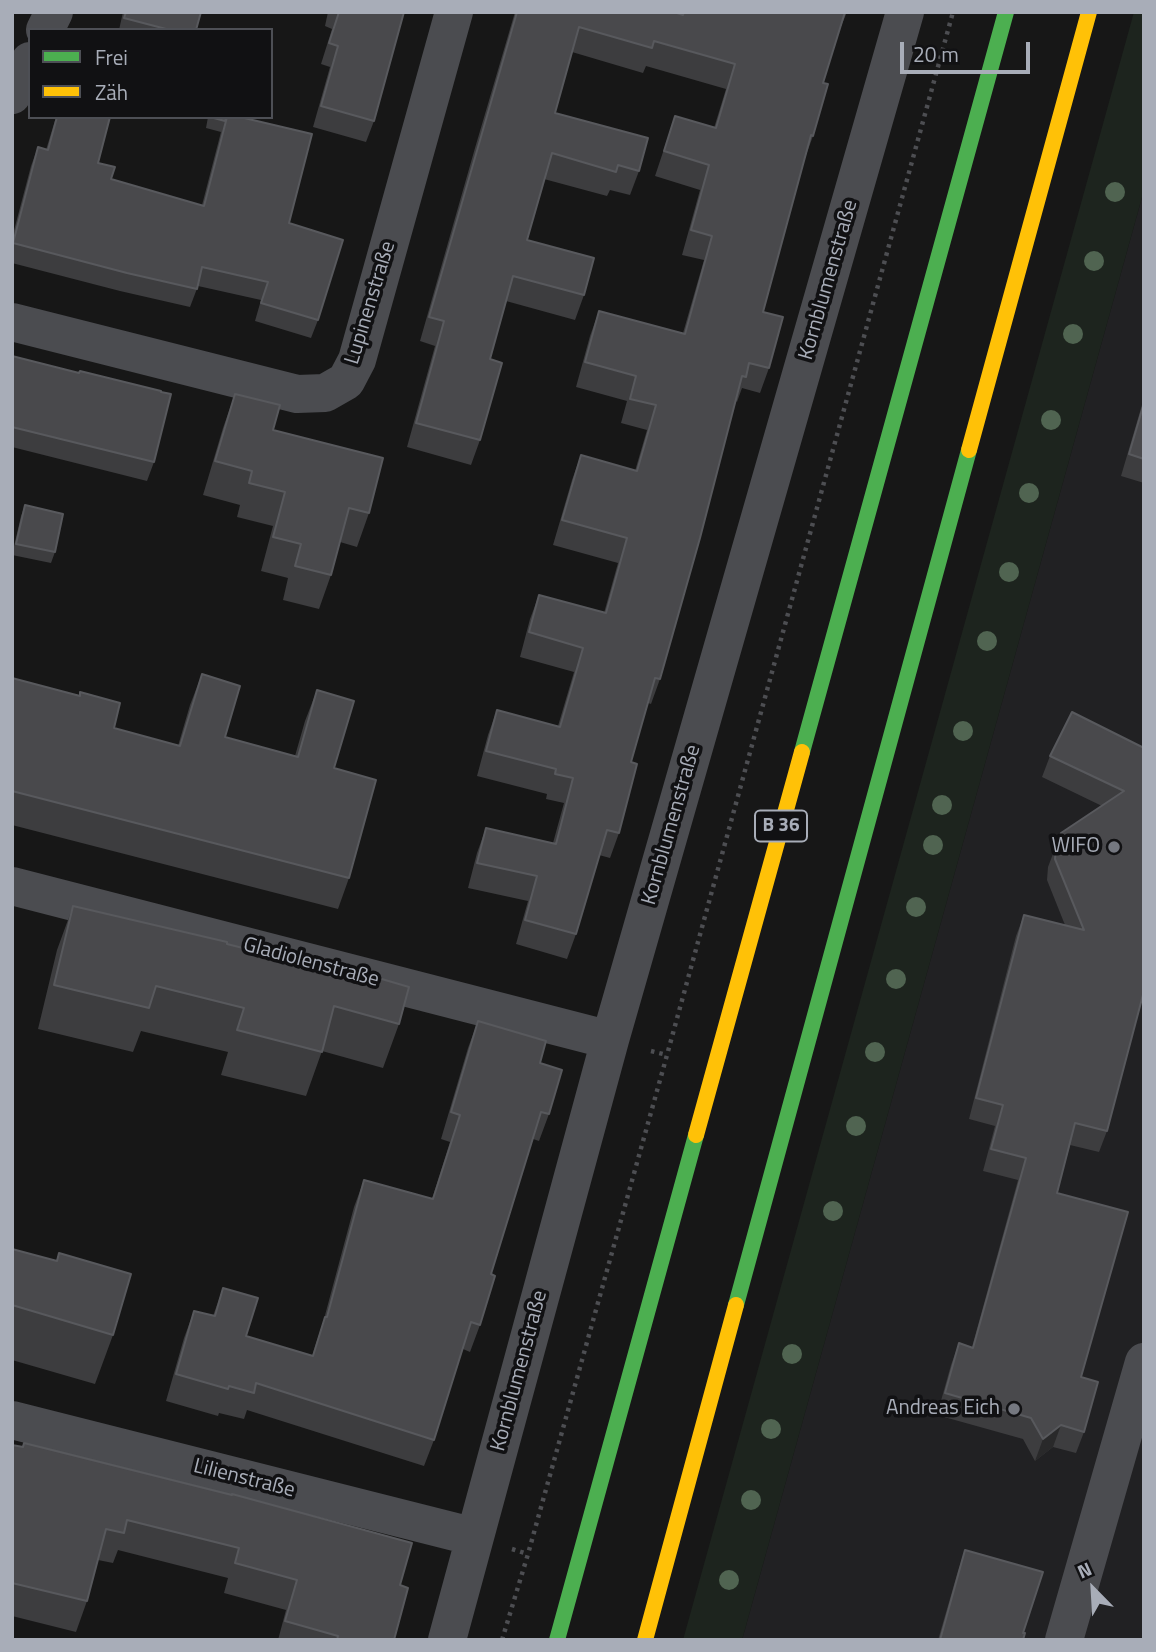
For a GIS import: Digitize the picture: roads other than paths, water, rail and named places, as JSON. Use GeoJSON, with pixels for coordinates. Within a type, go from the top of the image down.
{"type":"FeatureCollection","features":[{"type":"Feature","properties":{"kind":"main road","name":"B 36"},"geometry":{"type":"LineString","coordinates":[[557,1640],[1006,12]]}},
{"type":"Feature","properties":{"kind":"main road"},"geometry":{"type":"LineString","coordinates":[[645,1640],[1089,12]]}},
{"type":"Feature","properties":{"kind":"street"},"geometry":{"type":"LineString","coordinates":[[47,28],[54,12]]}},
{"type":"Feature","properties":{"kind":"street","name":"Lupinenstraße"},"geometry":{"type":"LineString","coordinates":[[12,322],[298,394],[325,393],[346,381],[357,360],[454,12]]}},
{"type":"Feature","properties":{"kind":"street","name":"Kornblumenstraße"},"geometry":{"type":"LineString","coordinates":[[447,1640],[610,1040],[905,12]]}},
{"type":"Feature","properties":{"kind":"street"},"geometry":{"type":"LineString","coordinates":[[12,95],[28,65]]}},
{"type":"Feature","properties":{"kind":"street","name":"Gladiolenstraße"},"geometry":{"type":"LineString","coordinates":[[12,886],[610,1040]]}},
{"type":"Feature","properties":{"kind":"street"},"geometry":{"type":"LineString","coordinates":[[1064,1640],[1144,1362]]}},
{"type":"Feature","properties":{"kind":"street","name":"Lilienstraße"},"geometry":{"type":"LineString","coordinates":[[12,1420],[475,1537]]}},
{"type":"Feature","properties":{"kind":"place","name":"WIFO"},"geometry":{"type":"Point","coordinates":[1114,847]}},
{"type":"Feature","properties":{"kind":"place","name":"Andreas Eich"},"geometry":{"type":"Point","coordinates":[1014,1409]}}]}
